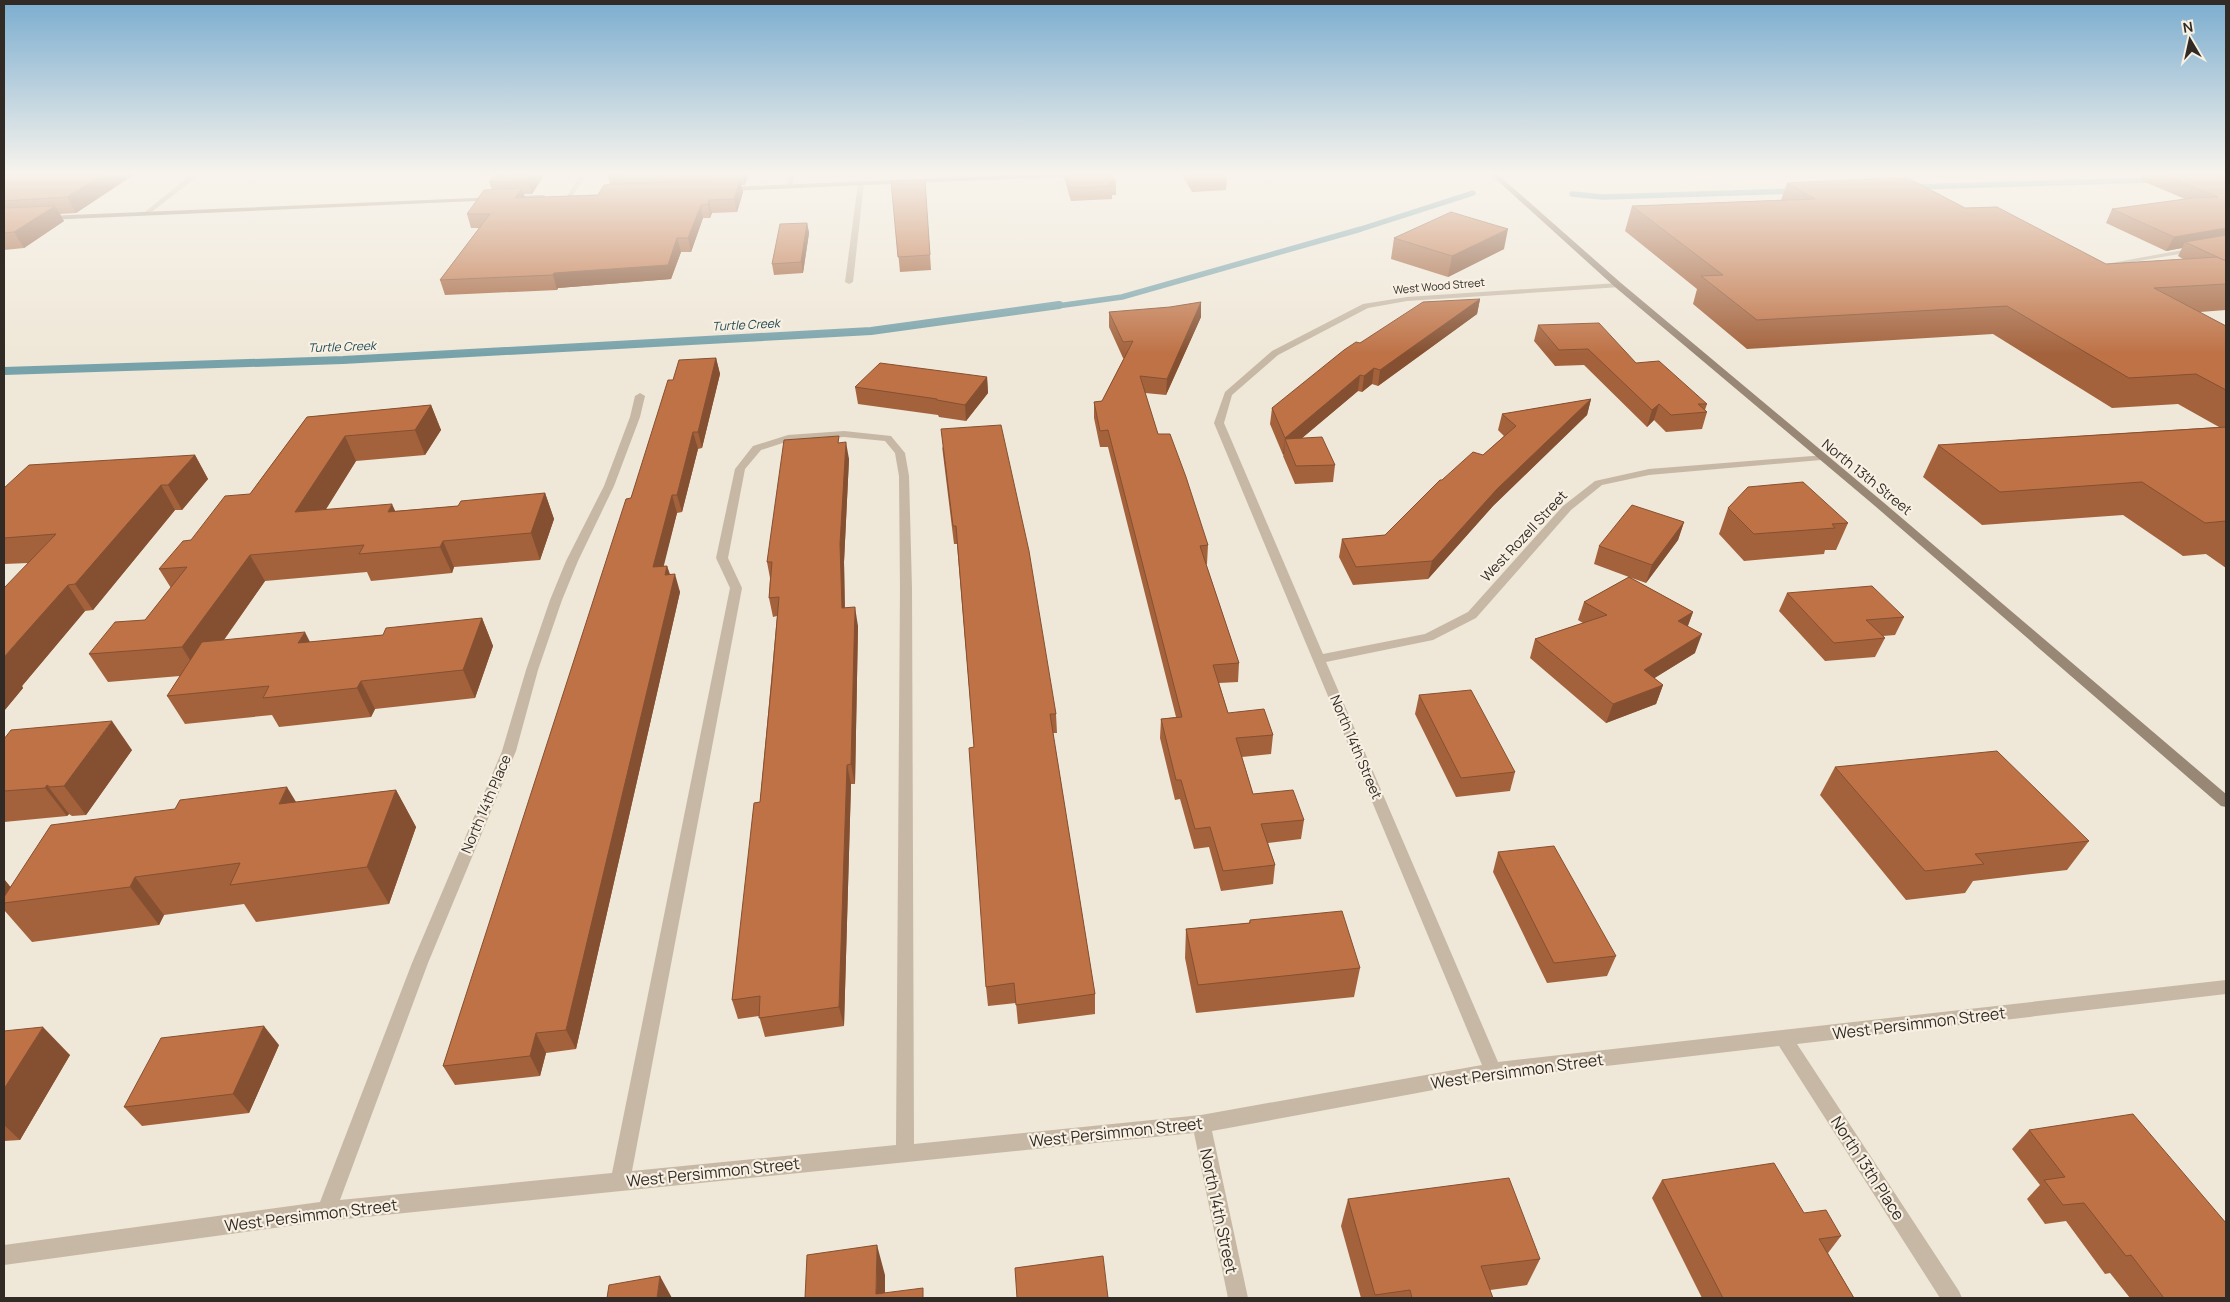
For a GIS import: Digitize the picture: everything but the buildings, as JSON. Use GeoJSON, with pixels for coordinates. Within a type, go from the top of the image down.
{"type":"FeatureCollection","features":[{"type":"Feature","properties":{"kind":"main road","name":"North 13th Street"},"geometry":{"type":"LineString","coordinates":[[1559,233],[1618,285],[1879,504],[2226,802]]}},
{"type":"Feature","properties":{"kind":"street"},"geometry":{"type":"LineString","coordinates":[[849,282],[855,233]]}},
{"type":"Feature","properties":{"kind":"street"},"geometry":{"type":"LineString","coordinates":[[2110,264],[2226,244]]}},
{"type":"Feature","properties":{"kind":"street","name":"West Wood Street"},"geometry":{"type":"LineString","coordinates":[[1219,423],[1228,394],[1275,353],[1330,322],[1366,306],[1407,299],[1618,285]]}},
{"type":"Feature","properties":{"kind":"street","name":"North 14th Place"},"geometry":{"type":"LineString","coordinates":[[326,1211],[420,963],[509,751],[532,670],[556,600],[572,561],[609,486],[635,417],[640,396]]}},
{"type":"Feature","properties":{"kind":"street","name":"North 14th Street"},"geometry":{"type":"LineString","coordinates":[[1219,423],[1493,1071]]}},
{"type":"Feature","properties":{"kind":"street"},"geometry":{"type":"LineString","coordinates":[[620,1182],[736,588],[722,558],[740,469],[757,448],[788,438],[844,434],[888,438],[900,453],[904,476],[906,588],[905,1153]]}},
{"type":"Feature","properties":{"kind":"street","name":"West Rozell Street"},"geometry":{"type":"LineString","coordinates":[[1319,659],[1429,637],[1472,615],[1567,508],[1599,483],[1649,472],[1822,457]]}},
{"type":"Feature","properties":{"kind":"street","name":"West Persimmon Street"},"geometry":{"type":"LineString","coordinates":[[4,1255],[326,1211],[1201,1124],[1493,1071],[2226,987]]}},
{"type":"Feature","properties":{"kind":"street","name":"North 13th Place"},"geometry":{"type":"LineString","coordinates":[[1784,1039],[1952,1298]]}},
{"type":"Feature","properties":{"kind":"street","name":"North 14th Street"},"geometry":{"type":"LineString","coordinates":[[1201,1124],[1238,1298]]}},
{"type":"Feature","properties":{"kind":"waterway","name":"Turtle Creek"},"geometry":{"type":"LineString","coordinates":[[1050,307],[1122,297],[1348,233]]}},
{"type":"Feature","properties":{"kind":"waterway","name":"Turtle Creek"},"geometry":{"type":"LineString","coordinates":[[4,371],[343,360],[871,331],[1059,305]]}}]}
